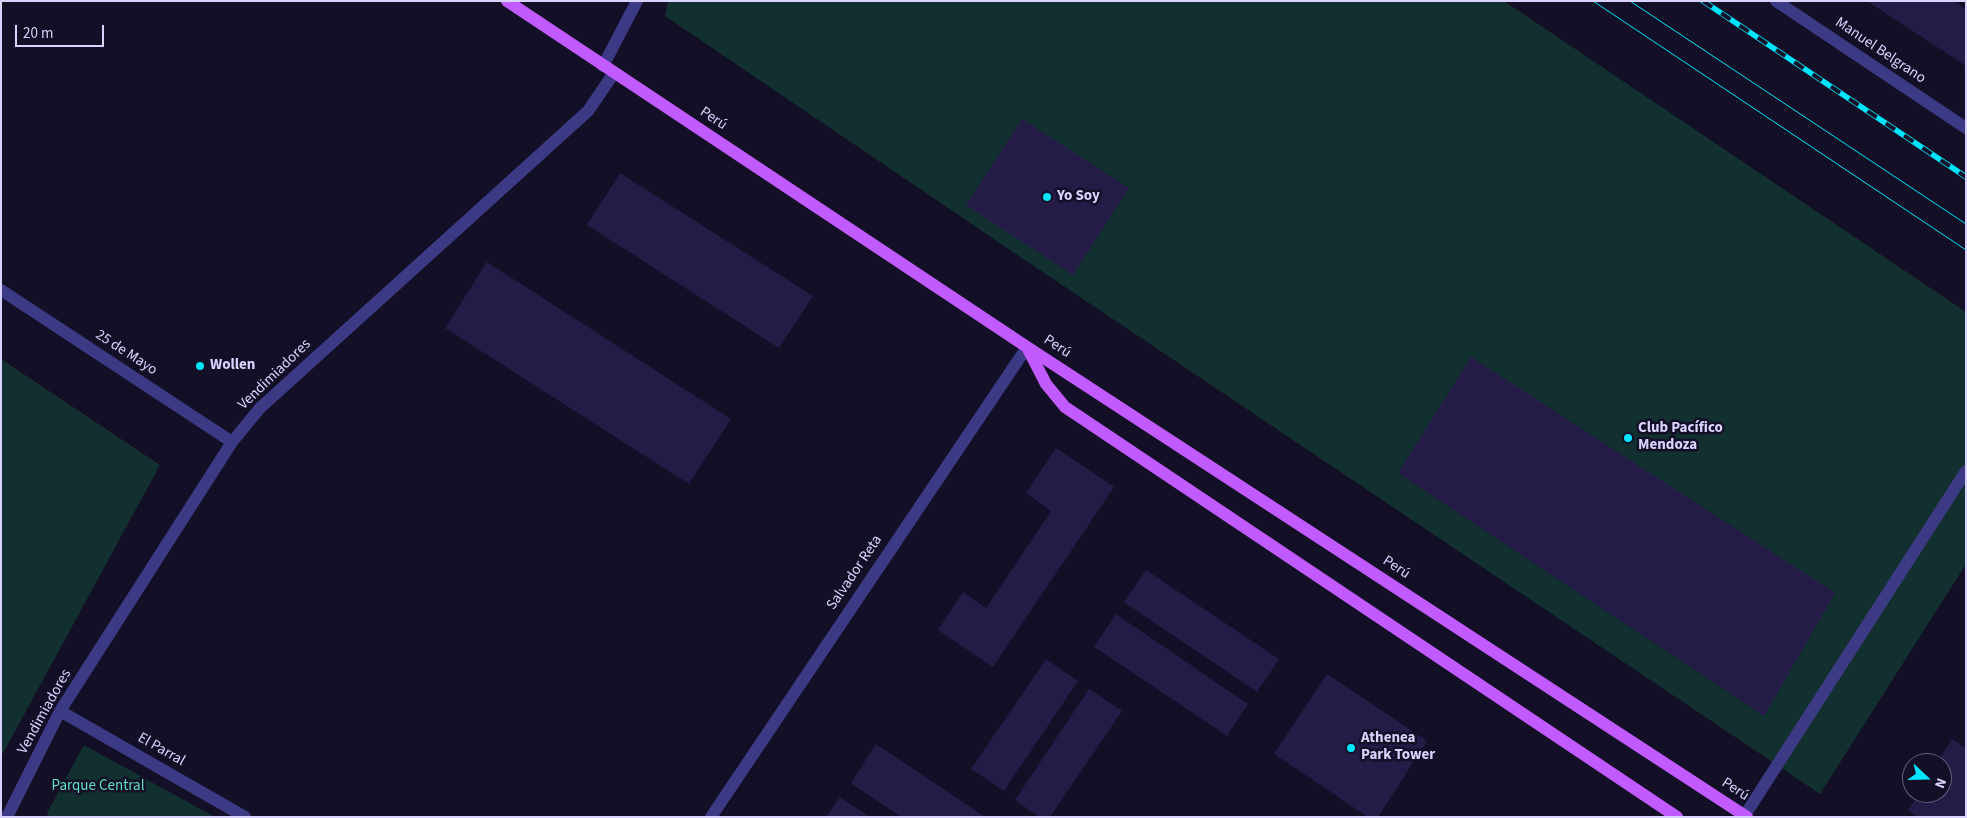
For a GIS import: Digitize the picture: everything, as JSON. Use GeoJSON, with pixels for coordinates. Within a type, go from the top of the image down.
{"type":"FeatureCollection","features":[{"type":"Feature","properties":{"kind":"main road","name":"Perú"},"geometry":{"type":"LineString","coordinates":[[507,1],[1027,347],[1746,816]]}},
{"type":"Feature","properties":{"kind":"main road","name":"Perú"},"geometry":{"type":"LineString","coordinates":[[1027,347],[1046,384],[1065,407],[1677,817]]}},
{"type":"Feature","properties":{"kind":"street","name":"Vendimiadores"},"geometry":{"type":"LineString","coordinates":[[10,815],[60,712],[232,442],[260,408],[588,111],[637,1]]}},
{"type":"Feature","properties":{"kind":"street","name":"Manuel Belgrano"},"geometry":{"type":"LineString","coordinates":[[1776,1],[1966,128]]}},
{"type":"Feature","properties":{"kind":"street","name":"25 de Mayo"},"geometry":{"type":"LineString","coordinates":[[1,290],[232,442]]}},
{"type":"Feature","properties":{"kind":"street","name":"Salvador Reta"},"geometry":{"type":"LineString","coordinates":[[711,817],[1027,347]]}},
{"type":"Feature","properties":{"kind":"street"},"geometry":{"type":"LineString","coordinates":[[1746,816],[1966,471]]}},
{"type":"Feature","properties":{"kind":"street","name":"El Parral"},"geometry":{"type":"LineString","coordinates":[[60,712],[245,817]]}},
{"type":"Feature","properties":{"kind":"green space","name":"Club Pacífico Mendoza"},"geometry":{"type":"Polygon","coordinates":[[[668,1],[1504,1],[1966,312],[1966,564],[1820,794],[665,16],[668,1]]]}},
{"type":"Feature","properties":{"kind":"green space"},"geometry":{"type":"Polygon","coordinates":[[[1,359],[160,465],[1,757],[1,359]]]}},
{"type":"Feature","properties":{"kind":"green space","name":"Parque Central"},"geometry":{"type":"Polygon","coordinates":[[[84,745],[215,817],[48,817],[47,813],[84,745]]]}},
{"type":"Feature","properties":{"kind":"building"},"geometry":{"type":"Polygon","coordinates":[[[1867,1],[1953,1],[1966,9],[1966,66],[1867,1]]]}},
{"type":"Feature","properties":{"kind":"building","name":"Yo Soy"},"geometry":{"type":"Polygon","coordinates":[[[1022,119],[1129,188],[1073,275],[966,205],[1022,119]]]}},
{"type":"Feature","properties":{"kind":"building"},"geometry":{"type":"Polygon","coordinates":[[[620,173],[813,296],[779,348],[587,225],[620,173]]]}},
{"type":"Feature","properties":{"kind":"building"},"geometry":{"type":"Polygon","coordinates":[[[487,262],[731,419],[689,484],[445,328],[487,262]]]}},
{"type":"Feature","properties":{"kind":"building"},"geometry":{"type":"Polygon","coordinates":[[[1471,357],[1835,593],[1764,716],[1398,473],[1471,357]]]}},
{"type":"Feature","properties":{"kind":"building"},"geometry":{"type":"Polygon","coordinates":[[[1056,448],[1114,487],[993,667],[938,630],[963,592],[986,608],[1051,511],[1026,493],[1056,448]]]}},
{"type":"Feature","properties":{"kind":"building"},"geometry":{"type":"Polygon","coordinates":[[[1146,570],[1279,659],[1257,692],[1124,602],[1146,570]]]}},
{"type":"Feature","properties":{"kind":"building"},"geometry":{"type":"Polygon","coordinates":[[[1116,614],[1248,704],[1227,736],[1094,647],[1116,614]]]}},
{"type":"Feature","properties":{"kind":"building"},"geometry":{"type":"Polygon","coordinates":[[[1046,659],[1078,681],[1004,791],[971,769],[1046,659]]]}},
{"type":"Feature","properties":{"kind":"building","name":"Athenea Park Tower"},"geometry":{"type":"Polygon","coordinates":[[[1327,674],[1427,741],[1378,817],[1368,817],[1274,754],[1327,674]]]}},
{"type":"Feature","properties":{"kind":"building"},"geometry":{"type":"Polygon","coordinates":[[[1089,689],[1122,711],[1050,817],[1039,817],[1015,800],[1089,689]]]}},
{"type":"Feature","properties":{"kind":"building"},"geometry":{"type":"Polygon","coordinates":[[[1952,739],[1966,748],[1966,817],[1918,817],[1908,810],[1913,803],[1952,803],[1952,753],[1943,753],[1952,739]]]}},
{"type":"Feature","properties":{"kind":"building"},"geometry":{"type":"Polygon","coordinates":[[[876,744],[985,817],[901,817],[851,783],[876,744]]]}},
{"type":"Feature","properties":{"kind":"building"},"geometry":{"type":"Polygon","coordinates":[[[840,797],[870,817],[826,817],[840,797]]]}},
{"type":"Feature","properties":{"kind":"tram line"},"geometry":{"type":"LineString","coordinates":[[1593,1],[1966,250]]}},
{"type":"Feature","properties":{"kind":"tram line"},"geometry":{"type":"LineString","coordinates":[[1630,1],[1966,224]]}},
{"type":"Feature","properties":{"kind":"railway"},"geometry":{"type":"LineString","coordinates":[[1703,1],[1966,177]]}},
{"type":"Feature","properties":{"kind":"place","name":"Yo Soy"},"geometry":{"type":"Point","coordinates":[1047,197]}},
{"type":"Feature","properties":{"kind":"place","name":"Wollen"},"geometry":{"type":"Point","coordinates":[200,366]}},
{"type":"Feature","properties":{"kind":"place","name":"Club Pacífico Mendoza"},"geometry":{"type":"Point","coordinates":[1628,438]}},
{"type":"Feature","properties":{"kind":"place","name":"Athenea Park Tower"},"geometry":{"type":"Point","coordinates":[1351,748]}}]}
